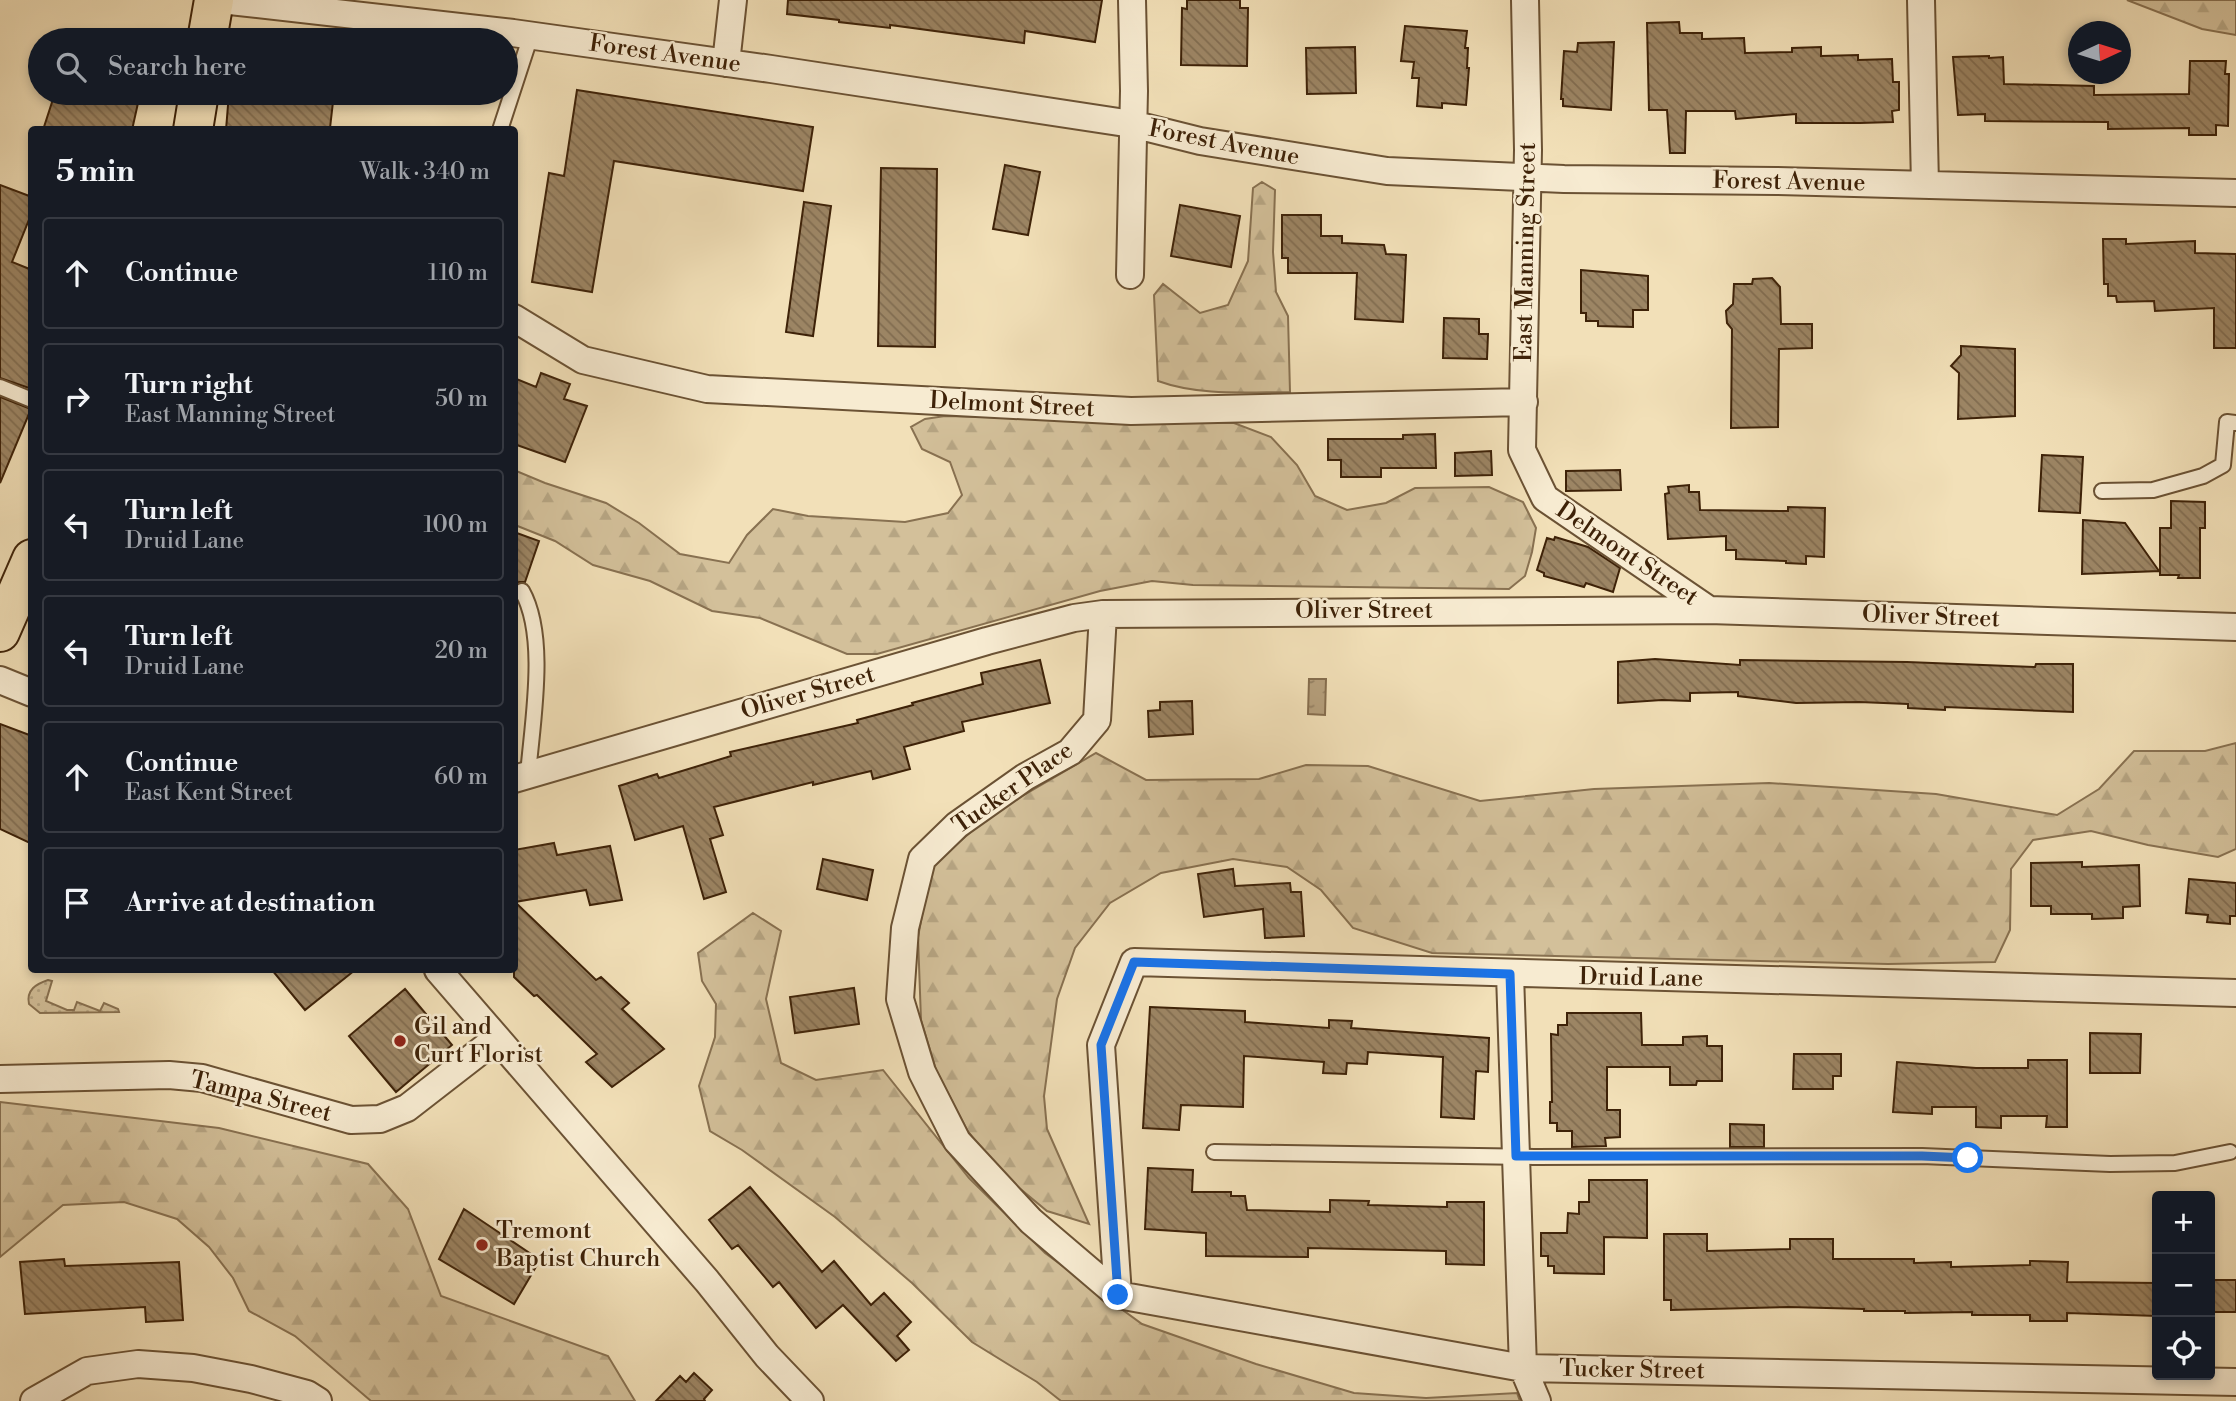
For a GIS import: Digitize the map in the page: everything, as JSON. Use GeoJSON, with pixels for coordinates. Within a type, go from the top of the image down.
{"type":"FeatureCollection","features":[{"type":"Feature","properties":{"kind":"main road"},"geometry":{"type":"LineString","coordinates":[[209,28],[214,0]]}},
{"type":"Feature","properties":{"kind":"main road"},"geometry":{"type":"LineString","coordinates":[[194,126],[197,105]]}},
{"type":"Feature","properties":{"kind":"main road"},"geometry":{"type":"LineString","coordinates":[[0,632],[28,568]]}},
{"type":"Feature","properties":{"kind":"street","name":"Forest Avenue"},"geometry":{"type":"LineString","coordinates":[[220,0],[469,28]]}},
{"type":"Feature","properties":{"kind":"street"},"geometry":{"type":"LineString","coordinates":[[726,62],[733,0]]}},
{"type":"Feature","properties":{"kind":"street"},"geometry":{"type":"LineString","coordinates":[[1130,275],[1134,91],[1132,0]]}},
{"type":"Feature","properties":{"kind":"street","name":"East Manning Street"},"geometry":{"type":"LineString","coordinates":[[1525,0],[1527,177],[1522,450],[1545,498]]}},
{"type":"Feature","properties":{"kind":"street"},"geometry":{"type":"LineString","coordinates":[[1921,0],[1924,185]]}},
{"type":"Feature","properties":{"kind":"street","name":"Forest Avenue"},"geometry":{"type":"LineString","coordinates":[[518,34],[726,62],[1132,124],[1200,141],[1387,171],[1527,177],[2236,193]]}},
{"type":"Feature","properties":{"kind":"street","name":"Delmont Street"},"geometry":{"type":"LineString","coordinates":[[518,320],[583,360],[707,389],[1131,411],[1524,402]]}},
{"type":"Feature","properties":{"kind":"street","name":"Delmont Street"},"geometry":{"type":"LineString","coordinates":[[1545,498],[1709,610]]}},
{"type":"Feature","properties":{"kind":"street","name":"Oliver Street"},"geometry":{"type":"LineString","coordinates":[[521,777],[987,641],[1074,618],[1103,614],[1709,610],[2236,627]]}},
{"type":"Feature","properties":{"kind":"street","name":"Tucker Place"},"geometry":{"type":"LineString","coordinates":[[1103,614],[1097,720],[1070,752],[1026,777],[957,825],[922,859],[905,928],[900,999],[922,1072],[957,1141],[1031,1221],[1118,1295]]}},
{"type":"Feature","properties":{"kind":"street"},"geometry":{"type":"LineString","coordinates":[[0,680],[28,691]]}},
{"type":"Feature","properties":{"kind":"street","name":"Druid Lane"},"geometry":{"type":"LineString","coordinates":[[1118,1295],[1101,1045],[1134,962],[2236,993]]}},
{"type":"Feature","properties":{"kind":"street"},"geometry":{"type":"LineString","coordinates":[[441,973],[707,1281],[767,1356],[810,1401]]}},
{"type":"Feature","properties":{"kind":"street"},"geometry":{"type":"LineString","coordinates":[[1510,974],[1523,1368],[1536,1401]]}},
{"type":"Feature","properties":{"kind":"street","name":"Tampa Street"},"geometry":{"type":"LineString","coordinates":[[0,1079],[169,1075],[202,1078],[351,1120],[380,1119],[407,1108],[496,1039]]}},
{"type":"Feature","properties":{"kind":"street","name":"Tucker Street"},"geometry":{"type":"LineString","coordinates":[[1118,1295],[1523,1368],[2225,1389]]}},
{"type":"Feature","properties":{"kind":"street"},"geometry":{"type":"LineString","coordinates":[[34,1401],[87,1371],[138,1364],[193,1368],[249,1390],[307,1394],[318,1401]]}},
{"type":"Feature","properties":{"kind":"lane"},"geometry":{"type":"LineString","coordinates":[[518,75],[531,35]]}},
{"type":"Feature","properties":{"kind":"lane"},"geometry":{"type":"LineString","coordinates":[[501,126],[508,105]]}},
{"type":"Feature","properties":{"kind":"lane"},"geometry":{"type":"LineString","coordinates":[[0,387],[28,398]]}},
{"type":"Feature","properties":{"kind":"lane"},"geometry":{"type":"LineString","coordinates":[[2102,491],[2153,490],[2203,476],[2223,465],[2227,422],[2236,423]]}},
{"type":"Feature","properties":{"kind":"lane"},"geometry":{"type":"LineString","coordinates":[[521,777],[537,671],[533,625],[528,601],[522,591]]}},
{"type":"Feature","properties":{"kind":"lane"},"geometry":{"type":"LineString","coordinates":[[1214,1152],[1516,1156],[1922,1156],[2110,1164],[2175,1163],[2230,1152]]}},
{"type":"Feature","properties":{"kind":"green space"},"geometry":{"type":"Polygon","coordinates":[[[2127,0],[2236,0],[2236,35],[2202,29],[2127,0]]]}},
{"type":"Feature","properties":{"kind":"green space"},"geometry":{"type":"Polygon","coordinates":[[[1262,182],[1275,190],[1273,252],[1276,292],[1288,316],[1290,392],[1206,391],[1158,381],[1154,295],[1163,284],[1200,313],[1228,305],[1248,261],[1253,188],[1262,182]]]}},
{"type":"Feature","properties":{"kind":"green space"},"geometry":{"type":"Polygon","coordinates":[[[945,416],[1234,423],[1271,437],[1297,465],[1315,496],[1347,510],[1386,503],[1415,488],[1489,487],[1523,502],[1536,528],[1532,552],[1525,576],[1509,589],[1193,585],[1152,581],[1100,591],[877,654],[847,654],[760,618],[712,611],[650,581],[593,565],[555,541],[518,526],[518,472],[606,503],[639,523],[680,554],[729,563],[747,535],[773,509],[808,516],[905,522],[948,513],[962,495],[950,462],[922,449],[911,427],[925,419],[945,416]]]}},
{"type":"Feature","properties":{"kind":"green space"},"geometry":{"type":"Polygon","coordinates":[[[2236,743],[2236,849],[2218,857],[2148,845],[2091,831],[2033,840],[2011,869],[2010,930],[1995,962],[1888,964],[1432,953],[1353,928],[1321,890],[1287,867],[1233,859],[1161,873],[1110,903],[1075,948],[1057,999],[1044,1096],[1047,1129],[1089,1224],[1047,1211],[1001,1173],[967,1130],[936,1070],[921,1020],[918,937],[931,867],[991,814],[1096,753],[1146,780],[1259,779],[1306,765],[1368,766],[1480,801],[1594,789],[1769,783],[1936,794],[2057,815],[2099,789],[2134,751],[2205,751],[2236,743]]]}},
{"type":"Feature","properties":{"kind":"green space"},"geometry":{"type":"Polygon","coordinates":[[[753,913],[781,931],[766,999],[781,1063],[816,1080],[883,1070],[969,1178],[1045,1253],[1142,1324],[1256,1364],[1354,1393],[1426,1398],[1517,1393],[1520,1401],[1061,1401],[1037,1382],[972,1342],[912,1283],[835,1217],[742,1150],[710,1131],[699,1086],[715,1037],[716,1004],[702,981],[698,953],[753,913]]]}},
{"type":"Feature","properties":{"kind":"green space"},"geometry":{"type":"Polygon","coordinates":[[[48,980],[52,981],[46,1001],[67,1010],[74,1010],[77,1002],[100,1011],[104,1003],[119,1012],[40,1013],[29,1004],[28,999],[36,986],[48,980]]]}},
{"type":"Feature","properties":{"kind":"green space"},"geometry":{"type":"Polygon","coordinates":[[[0,1102],[219,1128],[368,1164],[408,1209],[441,1296],[608,1356],[635,1401],[371,1401],[295,1336],[249,1311],[233,1278],[209,1247],[177,1219],[124,1202],[63,1205],[0,1257],[0,1102]]]}},
{"type":"Feature","properties":{"kind":"water"},"geometry":{"type":"Polygon","coordinates":[[[1309,679],[1326,679],[1325,715],[1308,714],[1309,679]]]}},
{"type":"Feature","properties":{"kind":"building"},"geometry":{"type":"Polygon","coordinates":[[[788,0],[1102,0],[1095,42],[1025,31],[1024,43],[787,14],[788,0]]]}},
{"type":"Feature","properties":{"kind":"building"},"geometry":{"type":"Polygon","coordinates":[[[1187,0],[1240,0],[1240,8],[1248,8],[1247,66],[1181,65],[1182,8],[1187,9],[1187,0]]]}},
{"type":"Feature","properties":{"kind":"building"},"geometry":{"type":"Polygon","coordinates":[[[1679,22],[1680,33],[1702,33],[1702,39],[1744,38],[1745,53],[1792,52],[1792,48],[1821,47],[1821,56],[1858,55],[1858,60],[1892,59],[1893,82],[1899,82],[1899,110],[1892,111],[1893,122],[1860,123],[1796,123],[1796,114],[1736,119],[1735,111],[1686,111],[1685,153],[1670,153],[1667,110],[1649,110],[1647,23],[1679,22]]]}},
{"type":"Feature","properties":{"kind":"building"},"geometry":{"type":"Polygon","coordinates":[[[1405,26],[1467,31],[1465,48],[1468,48],[1469,68],[1466,105],[1442,103],[1442,108],[1417,106],[1419,78],[1412,78],[1414,62],[1401,61],[1405,26]]]}},
{"type":"Feature","properties":{"kind":"building"},"geometry":{"type":"Polygon","coordinates":[[[1614,42],[1611,110],[1563,106],[1561,99],[1564,51],[1577,52],[1578,43],[1614,42]]]}},
{"type":"Feature","properties":{"kind":"building"},"geometry":{"type":"Polygon","coordinates":[[[1355,47],[1356,93],[1307,94],[1306,48],[1355,47]]]}},
{"type":"Feature","properties":{"kind":"building"},"geometry":{"type":"Polygon","coordinates":[[[1953,57],[2003,57],[2004,84],[2094,86],[2094,95],[2189,94],[2190,61],[2226,61],[2225,74],[2229,74],[2228,126],[2216,125],[2216,135],[2189,135],[2189,128],[2108,129],[2108,122],[1985,121],[1985,114],[1958,115],[1953,57]]]}},
{"type":"Feature","properties":{"kind":"building"},"geometry":{"type":"Polygon","coordinates":[[[577,90],[813,127],[803,191],[614,161],[592,292],[532,282],[549,173],[564,176],[577,90]]]}},
{"type":"Feature","properties":{"kind":"building"},"geometry":{"type":"Polygon","coordinates":[[[51,105],[138,105],[133,126],[44,126],[51,105]]]}},
{"type":"Feature","properties":{"kind":"building"},"geometry":{"type":"Polygon","coordinates":[[[228,105],[333,105],[330,126],[226,126],[228,105]]]}},
{"type":"Feature","properties":{"kind":"building"},"geometry":{"type":"Polygon","coordinates":[[[1005,165],[1040,172],[1028,235],[993,229],[1005,165]]]}},
{"type":"Feature","properties":{"kind":"building"},"geometry":{"type":"Polygon","coordinates":[[[881,168],[937,169],[935,347],[878,346],[881,168]]]}},
{"type":"Feature","properties":{"kind":"building"},"geometry":{"type":"Polygon","coordinates":[[[0,185],[28,196],[28,222],[12,262],[28,268],[28,388],[0,378],[0,185]]]}},
{"type":"Feature","properties":{"kind":"building"},"geometry":{"type":"Polygon","coordinates":[[[804,202],[831,206],[813,336],[786,332],[804,202]]]}},
{"type":"Feature","properties":{"kind":"building"},"geometry":{"type":"Polygon","coordinates":[[[1180,205],[1240,216],[1231,267],[1171,256],[1180,205]]]}},
{"type":"Feature","properties":{"kind":"building"},"geometry":{"type":"Polygon","coordinates":[[[1282,215],[1321,215],[1321,236],[1342,236],[1342,243],[1384,245],[1386,254],[1406,255],[1403,322],[1355,319],[1357,273],[1288,273],[1288,258],[1282,258],[1282,215]]]}},
{"type":"Feature","properties":{"kind":"building"},"geometry":{"type":"Polygon","coordinates":[[[2103,239],[2126,239],[2126,244],[2195,241],[2195,253],[2236,254],[2236,348],[2214,348],[2214,308],[2155,311],[2154,301],[2117,302],[2116,296],[2108,296],[2108,284],[2104,284],[2103,239]]]}},
{"type":"Feature","properties":{"kind":"building"},"geometry":{"type":"Polygon","coordinates":[[[1581,270],[1648,276],[1648,310],[1633,310],[1633,327],[1598,326],[1598,321],[1586,321],[1586,313],[1581,313],[1581,270]]]}},
{"type":"Feature","properties":{"kind":"building"},"geometry":{"type":"Polygon","coordinates":[[[1772,278],[1780,287],[1781,324],[1812,324],[1812,348],[1779,349],[1778,427],[1731,428],[1732,329],[1727,323],[1726,311],[1733,304],[1734,284],[1752,284],[1753,279],[1772,278]]]}},
{"type":"Feature","properties":{"kind":"building"},"geometry":{"type":"Polygon","coordinates":[[[1444,318],[1479,319],[1479,334],[1488,334],[1487,359],[1443,358],[1444,318]]]}},
{"type":"Feature","properties":{"kind":"building"},"geometry":{"type":"Polygon","coordinates":[[[1961,346],[2015,349],[2015,416],[1958,419],[1959,373],[1951,366],[1961,355],[1961,346]]]}},
{"type":"Feature","properties":{"kind":"building"},"geometry":{"type":"Polygon","coordinates":[[[541,373],[570,384],[564,399],[587,406],[565,462],[518,445],[518,380],[536,387],[541,373]]]}},
{"type":"Feature","properties":{"kind":"building"},"geometry":{"type":"Polygon","coordinates":[[[0,397],[28,408],[28,416],[0,483],[0,397]]]}},
{"type":"Feature","properties":{"kind":"building"},"geometry":{"type":"Polygon","coordinates":[[[1435,434],[1436,468],[1381,468],[1381,477],[1341,477],[1341,460],[1328,460],[1328,439],[1403,439],[1403,435],[1435,434]]]}},
{"type":"Feature","properties":{"kind":"building"},"geometry":{"type":"Polygon","coordinates":[[[1491,451],[1492,475],[1455,476],[1455,453],[1491,451]]]}},
{"type":"Feature","properties":{"kind":"building"},"geometry":{"type":"Polygon","coordinates":[[[2042,455],[2083,457],[2080,513],[2039,511],[2042,455]]]}},
{"type":"Feature","properties":{"kind":"building"},"geometry":{"type":"Polygon","coordinates":[[[1620,470],[1621,490],[1566,491],[1566,471],[1620,470]]]}},
{"type":"Feature","properties":{"kind":"building"},"geometry":{"type":"Polygon","coordinates":[[[1689,485],[1689,492],[1699,492],[1700,510],[1788,511],[1788,507],[1825,508],[1824,557],[1806,556],[1806,564],[1736,559],[1736,550],[1726,550],[1726,536],[1668,539],[1665,494],[1669,493],[1668,487],[1689,485]]]}},
{"type":"Feature","properties":{"kind":"building"},"geometry":{"type":"Polygon","coordinates":[[[2171,501],[2205,502],[2205,528],[2200,528],[2200,578],[2160,575],[2160,528],[2171,528],[2171,501]]]}},
{"type":"Feature","properties":{"kind":"building"},"geometry":{"type":"Polygon","coordinates":[[[2083,520],[2125,523],[2159,571],[2082,574],[2083,520]]]}},
{"type":"Feature","properties":{"kind":"building"},"geometry":{"type":"Polygon","coordinates":[[[518,533],[539,541],[525,582],[519,582],[518,533]]]}},
{"type":"Feature","properties":{"kind":"building"},"geometry":{"type":"Polygon","coordinates":[[[1555,537],[1588,547],[1620,568],[1613,592],[1586,583],[1584,587],[1544,576],[1544,573],[1537,570],[1547,538],[1554,540],[1555,537]]]}},
{"type":"Feature","properties":{"kind":"building"},"geometry":{"type":"Polygon","coordinates":[[[1655,659],[1740,665],[1740,660],[2035,667],[2036,664],[2073,664],[2073,712],[1945,707],[1945,710],[1908,708],[1908,704],[1859,702],[1796,703],[1738,696],[1738,692],[1690,693],[1690,701],[1618,703],[1618,662],[1655,659]]]}},
{"type":"Feature","properties":{"kind":"building"},"geometry":{"type":"Polygon","coordinates":[[[1040,660],[1050,703],[962,722],[964,731],[904,747],[910,769],[873,779],[871,771],[813,785],[813,782],[714,807],[723,835],[710,839],[726,892],[704,899],[683,826],[635,840],[619,786],[657,774],[659,778],[731,756],[730,752],[858,723],[857,720],[983,684],[981,673],[1040,660]]]}},
{"type":"Feature","properties":{"kind":"building"},"geometry":{"type":"Polygon","coordinates":[[[1192,701],[1193,734],[1149,737],[1148,711],[1160,710],[1160,702],[1192,701]]]}},
{"type":"Feature","properties":{"kind":"building"},"geometry":{"type":"Polygon","coordinates":[[[0,724],[28,734],[28,842],[0,829],[0,724]]]}},
{"type":"Feature","properties":{"kind":"building"},"geometry":{"type":"Polygon","coordinates":[[[554,843],[557,855],[610,846],[622,900],[590,905],[586,890],[518,901],[518,849],[554,843]]]}},
{"type":"Feature","properties":{"kind":"building"},"geometry":{"type":"Polygon","coordinates":[[[823,859],[873,870],[867,900],[817,889],[823,859]]]}},
{"type":"Feature","properties":{"kind":"building"},"geometry":{"type":"Polygon","coordinates":[[[2082,862],[2082,867],[2139,865],[2140,906],[2123,907],[2123,918],[2092,919],[2092,914],[2051,914],[2051,906],[2031,906],[2031,863],[2082,862]]]}},
{"type":"Feature","properties":{"kind":"building"},"geometry":{"type":"Polygon","coordinates":[[[1233,869],[1235,886],[1290,883],[1291,892],[1301,892],[1304,936],[1265,938],[1263,909],[1204,917],[1198,874],[1233,869]]]}},
{"type":"Feature","properties":{"kind":"building"},"geometry":{"type":"Polygon","coordinates":[[[2189,879],[2236,883],[2236,916],[2230,916],[2230,924],[2207,922],[2208,915],[2186,913],[2189,879]]]}},
{"type":"Feature","properties":{"kind":"building"},"geometry":{"type":"Polygon","coordinates":[[[518,905],[596,980],[601,977],[629,1003],[622,1009],[664,1049],[612,1087],[586,1062],[597,1054],[537,995],[534,996],[514,977],[514,973],[518,973],[518,905]]]}},
{"type":"Feature","properties":{"kind":"building"},"geometry":{"type":"Polygon","coordinates":[[[274,973],[351,973],[305,1010],[274,973]]]}},
{"type":"Feature","properties":{"kind":"building"},"geometry":{"type":"Polygon","coordinates":[[[854,988],[859,1024],[795,1033],[790,997],[854,988]]]}},
{"type":"Feature","properties":{"kind":"building","name":"Gil and Curt Florist"},"geometry":{"type":"Polygon","coordinates":[[[405,989],[452,1045],[396,1092],[349,1036],[405,989]]]}},
{"type":"Feature","properties":{"kind":"building"},"geometry":{"type":"Polygon","coordinates":[[[1150,1007],[1245,1011],[1245,1022],[1329,1028],[1329,1020],[1352,1021],[1351,1028],[1489,1038],[1488,1072],[1476,1071],[1474,1119],[1441,1117],[1443,1057],[1368,1052],[1367,1064],[1347,1063],[1346,1074],[1323,1073],[1324,1062],[1244,1056],[1243,1107],[1181,1105],[1179,1130],[1143,1128],[1150,1007]]]}},
{"type":"Feature","properties":{"kind":"building"},"geometry":{"type":"Polygon","coordinates":[[[1567,1013],[1641,1013],[1642,1045],[1683,1045],[1683,1037],[1707,1036],[1707,1046],[1722,1046],[1722,1081],[1670,1085],[1670,1067],[1607,1067],[1607,1110],[1620,1110],[1620,1137],[1605,1138],[1606,1146],[1572,1147],[1572,1131],[1557,1131],[1557,1123],[1550,1123],[1551,1034],[1558,1035],[1558,1025],[1567,1025],[1567,1013]]]}},
{"type":"Feature","properties":{"kind":"building"},"geometry":{"type":"Polygon","coordinates":[[[2090,1033],[2141,1034],[2140,1073],[2090,1073],[2090,1033]]]}},
{"type":"Feature","properties":{"kind":"building"},"geometry":{"type":"Polygon","coordinates":[[[1794,1054],[1841,1054],[1841,1076],[1833,1076],[1833,1089],[1793,1089],[1794,1054]]]}},
{"type":"Feature","properties":{"kind":"building"},"geometry":{"type":"Polygon","coordinates":[[[2028,1060],[2067,1060],[2067,1127],[2046,1127],[2047,1116],[2001,1116],[2001,1128],[1976,1127],[1976,1107],[1932,1107],[1932,1114],[1893,1112],[1897,1062],[1976,1068],[2028,1068],[2028,1060]]]}},
{"type":"Feature","properties":{"kind":"building"},"geometry":{"type":"Polygon","coordinates":[[[1730,1124],[1764,1125],[1764,1147],[1730,1147],[1730,1124]]]}},
{"type":"Feature","properties":{"kind":"building"},"geometry":{"type":"Polygon","coordinates":[[[1148,1168],[1193,1170],[1192,1192],[1231,1192],[1231,1196],[1245,1196],[1247,1210],[1330,1212],[1330,1200],[1369,1201],[1368,1205],[1447,1207],[1447,1202],[1484,1202],[1484,1265],[1446,1264],[1446,1251],[1308,1248],[1308,1257],[1206,1256],[1206,1233],[1145,1229],[1148,1168]]]}},
{"type":"Feature","properties":{"kind":"building"},"geometry":{"type":"Polygon","coordinates":[[[1589,1180],[1647,1180],[1647,1238],[1604,1237],[1604,1274],[1554,1273],[1554,1266],[1548,1266],[1548,1256],[1541,1256],[1541,1233],[1567,1233],[1568,1213],[1579,1214],[1579,1202],[1589,1202],[1589,1180]]]}},
{"type":"Feature","properties":{"kind":"building"},"geometry":{"type":"Polygon","coordinates":[[[750,1187],[822,1272],[834,1261],[871,1305],[884,1293],[911,1322],[897,1336],[909,1350],[896,1361],[843,1305],[816,1328],[779,1282],[773,1287],[738,1245],[732,1249],[709,1220],[750,1187]]]}},
{"type":"Feature","properties":{"kind":"building","name":"Tremont Baptist Church"},"geometry":{"type":"Polygon","coordinates":[[[464,1209],[540,1260],[514,1304],[439,1259],[464,1209]]]}},
{"type":"Feature","properties":{"kind":"building"},"geometry":{"type":"Polygon","coordinates":[[[1664,1234],[1707,1234],[1707,1251],[1790,1249],[1790,1239],[1833,1239],[1833,1259],[1914,1259],[1914,1263],[1951,1262],[1951,1267],[2030,1265],[2030,1261],[2068,1262],[2067,1282],[2152,1283],[2152,1316],[2067,1313],[2067,1321],[2030,1321],[2030,1315],[1905,1313],[1864,1309],[1789,1307],[1671,1310],[1671,1300],[1664,1300],[1664,1234]]]}},
{"type":"Feature","properties":{"kind":"building"},"geometry":{"type":"Polygon","coordinates":[[[64,1259],[65,1266],[179,1262],[183,1320],[146,1322],[145,1307],[25,1314],[20,1262],[64,1259]]]}},
{"type":"Feature","properties":{"kind":"building"},"geometry":{"type":"Polygon","coordinates":[[[2215,1280],[2236,1280],[2236,1312],[2215,1312],[2215,1280]]]}},
{"type":"Feature","properties":{"kind":"building"},"geometry":{"type":"Polygon","coordinates":[[[694,1373],[712,1390],[705,1401],[656,1401],[680,1376],[686,1382],[694,1373]]]}},
{"type":"Feature","properties":{"kind":"place","name":"Gil and Curt Florist"},"geometry":{"type":"Point","coordinates":[400,1041]}},
{"type":"Feature","properties":{"kind":"place","name":"Tremont Baptist Church"},"geometry":{"type":"Point","coordinates":[482,1245]}},
{"type":"Feature","properties":{"kind":"route"},"geometry":{"type":"LineString","coordinates":[[1118,1295],[1101,1045],[1134,962],[1510,974],[1516,1156],[1968,1158]]}}]}
